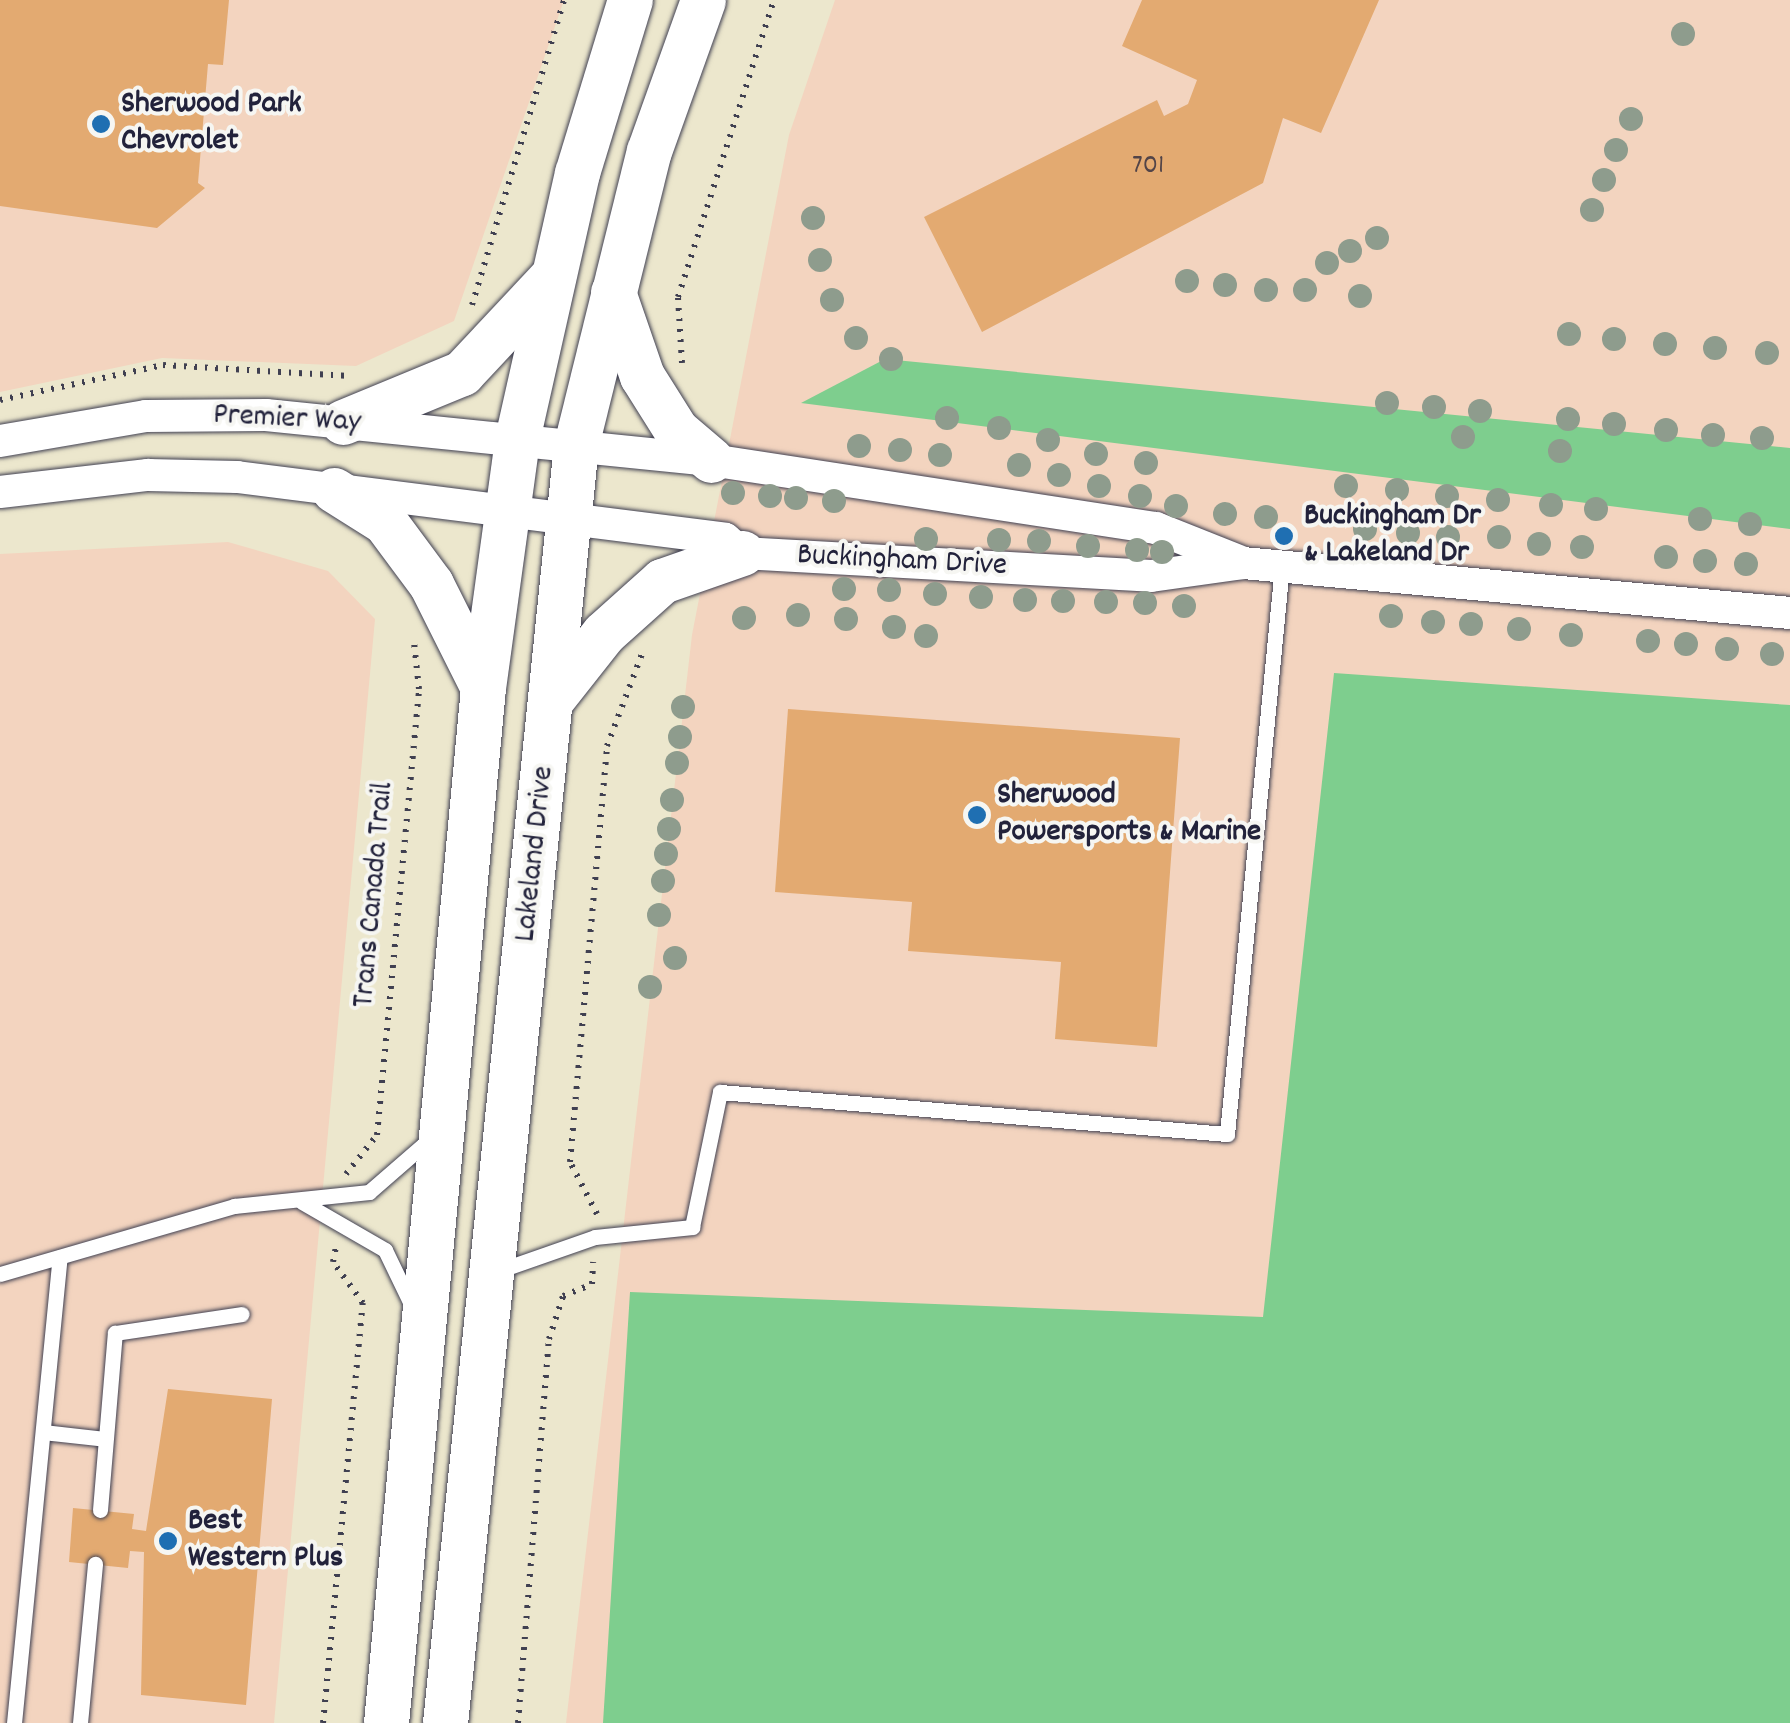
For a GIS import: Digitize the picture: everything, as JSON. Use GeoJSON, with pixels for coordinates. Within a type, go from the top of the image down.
{"type":"FeatureCollection","features":[{"type":"Feature","properties":{"kind":"main road","name":"Lakeland Drive"},"geometry":{"type":"LineString","coordinates":[[382,1713],[446,1124],[483,688],[517,439],[553,277],[630,0]]}},
{"type":"Feature","properties":{"kind":"main road","name":"Lakeland Drive"},"geometry":{"type":"LineString","coordinates":[[446,1723],[576,445],[649,150],[703,0]]}},
{"type":"Feature","properties":{"kind":"main road"},"geometry":{"type":"LineString","coordinates":[[344,422],[462,373],[553,277]]}},
{"type":"Feature","properties":{"kind":"main road"},"geometry":{"type":"LineString","coordinates":[[612,292],[642,376],[676,430],[710,460]]}},
{"type":"Feature","properties":{"kind":"main road"},"geometry":{"type":"LineString","coordinates":[[334,490],[385,522],[431,584],[483,688]]}},
{"type":"Feature","properties":{"kind":"main road"},"geometry":{"type":"LineString","coordinates":[[551,700],[604,633],[662,582],[742,553]]}},
{"type":"Feature","properties":{"kind":"street","name":"Premier Way"},"geometry":{"type":"LineString","coordinates":[[0,441],[146,416],[344,422],[576,445]]}},
{"type":"Feature","properties":{"kind":"street","name":"Buckingham Drive"},"geometry":{"type":"LineString","coordinates":[[576,445],[710,460],[1156,528],[1243,563]]}},
{"type":"Feature","properties":{"kind":"street","name":"Premier Way"},"geometry":{"type":"LineString","coordinates":[[0,492],[148,476],[334,490],[566,520]]}},
{"type":"Feature","properties":{"kind":"street","name":"Buckingham Drive"},"geometry":{"type":"LineString","coordinates":[[566,520],[725,539],[742,553],[1151,576],[1243,563],[1790,613]]}},
{"type":"Feature","properties":{"kind":"lane"},"geometry":{"type":"LineString","coordinates":[[492,1274],[595,1237],[692,1227],[720,1092],[1227,1134],[1282,566]]}},
{"type":"Feature","properties":{"kind":"lane"},"geometry":{"type":"LineString","coordinates":[[0,1274],[234,1206],[369,1192],[446,1124]]}},
{"type":"Feature","properties":{"kind":"lane"},"geometry":{"type":"LineString","coordinates":[[298,1200],[386,1250],[425,1332]]}},
{"type":"Feature","properties":{"kind":"lane"},"geometry":{"type":"LineString","coordinates":[[14,1723],[60,1257]]}},
{"type":"Feature","properties":{"kind":"lane"},"geometry":{"type":"LineString","coordinates":[[100,1510],[115,1333],[242,1314]]}},
{"type":"Feature","properties":{"kind":"lane"},"geometry":{"type":"LineString","coordinates":[[43,1432],[106,1440]]}},
{"type":"Feature","properties":{"kind":"lane"},"geometry":{"type":"LineString","coordinates":[[80,1723],[94,1564]]}},
{"type":"Feature","properties":{"kind":"path"},"geometry":{"type":"LineString","coordinates":[[462,322],[564,0]]}},
{"type":"Feature","properties":{"kind":"path"},"geometry":{"type":"LineString","coordinates":[[684,371],[678,298],[774,0]]}},
{"type":"Feature","properties":{"kind":"path"},"geometry":{"type":"LineString","coordinates":[[0,400],[163,365],[360,374]]}},
{"type":"Feature","properties":{"kind":"path","name":"Trans Canada Trail"},"geometry":{"type":"LineString","coordinates":[[346,1176],[377,1135],[419,689],[409,625]]}},
{"type":"Feature","properties":{"kind":"path"},"geometry":{"type":"LineString","coordinates":[[518,1723],[549,1338],[563,1296],[592,1284],[598,1202],[570,1162],[608,746],[649,641]]}},
{"type":"Feature","properties":{"kind":"path"},"geometry":{"type":"LineString","coordinates":[[322,1723],[363,1303],[333,1262],[338,1240]]}},
{"type":"Feature","properties":{"kind":"shaded area"},"geometry":{"type":"Polygon","coordinates":[[[0,0],[564,0],[454,321],[356,366],[162,358],[0,392],[0,0]]]}},
{"type":"Feature","properties":{"kind":"shaded area"},"geometry":{"type":"Polygon","coordinates":[[[835,0],[1790,0],[1790,1723],[566,1723],[692,635],[789,135],[835,0]]]}},
{"type":"Feature","properties":{"kind":"shaded area"},"geometry":{"type":"Polygon","coordinates":[[[228,542],[328,571],[375,619],[274,1723],[0,1723],[0,554],[228,542]]]}},
{"type":"Feature","properties":{"kind":"green space"},"geometry":{"type":"Polygon","coordinates":[[[885,359],[1790,448],[1790,529],[801,403],[885,359]]]}},
{"type":"Feature","properties":{"kind":"green space"},"geometry":{"type":"Polygon","coordinates":[[[1334,673],[1790,705],[1790,1723],[603,1723],[630,1292],[1263,1317],[1334,673]]]}},
{"type":"Feature","properties":{"kind":"building","name":"Sherwood Park Chevrolet"},"geometry":{"type":"Polygon","coordinates":[[[0,0],[229,0],[223,65],[208,64],[198,183],[205,188],[157,228],[0,206],[0,0]]]}},
{"type":"Feature","properties":{"kind":"building"},"geometry":{"type":"Polygon","coordinates":[[[1142,0],[1379,0],[1321,133],[1283,118],[1263,183],[982,332],[924,217],[1157,100],[1164,116],[1188,104],[1197,80],[1122,46],[1142,0]]]}},
{"type":"Feature","properties":{"kind":"building","name":"Sherwood Powersports & Marine"},"geometry":{"type":"Polygon","coordinates":[[[788,709],[1180,738],[1157,1047],[1055,1039],[1061,962],[908,951],[912,902],[775,892],[788,709]]]}},
{"type":"Feature","properties":{"kind":"building","name":"Best Western Plus"},"geometry":{"type":"Polygon","coordinates":[[[168,1389],[272,1399],[246,1705],[141,1695],[144,1552],[130,1551],[128,1568],[69,1562],[73,1508],[134,1514],[132,1529],[146,1531],[168,1389]]]}},
{"type":"Feature","properties":{"kind":"place","name":"Sherwood Park Chevrolet"},"geometry":{"type":"Point","coordinates":[101,124]}},
{"type":"Feature","properties":{"kind":"place","name":"Buckingham Dr & Lakeland Dr"},"geometry":{"type":"Point","coordinates":[1284,536]}},
{"type":"Feature","properties":{"kind":"place","name":"Sherwood Powersports & Marine"},"geometry":{"type":"Point","coordinates":[977,815]}},
{"type":"Feature","properties":{"kind":"place","name":"Best Western Plus"},"geometry":{"type":"Point","coordinates":[168,1541]}}]}
